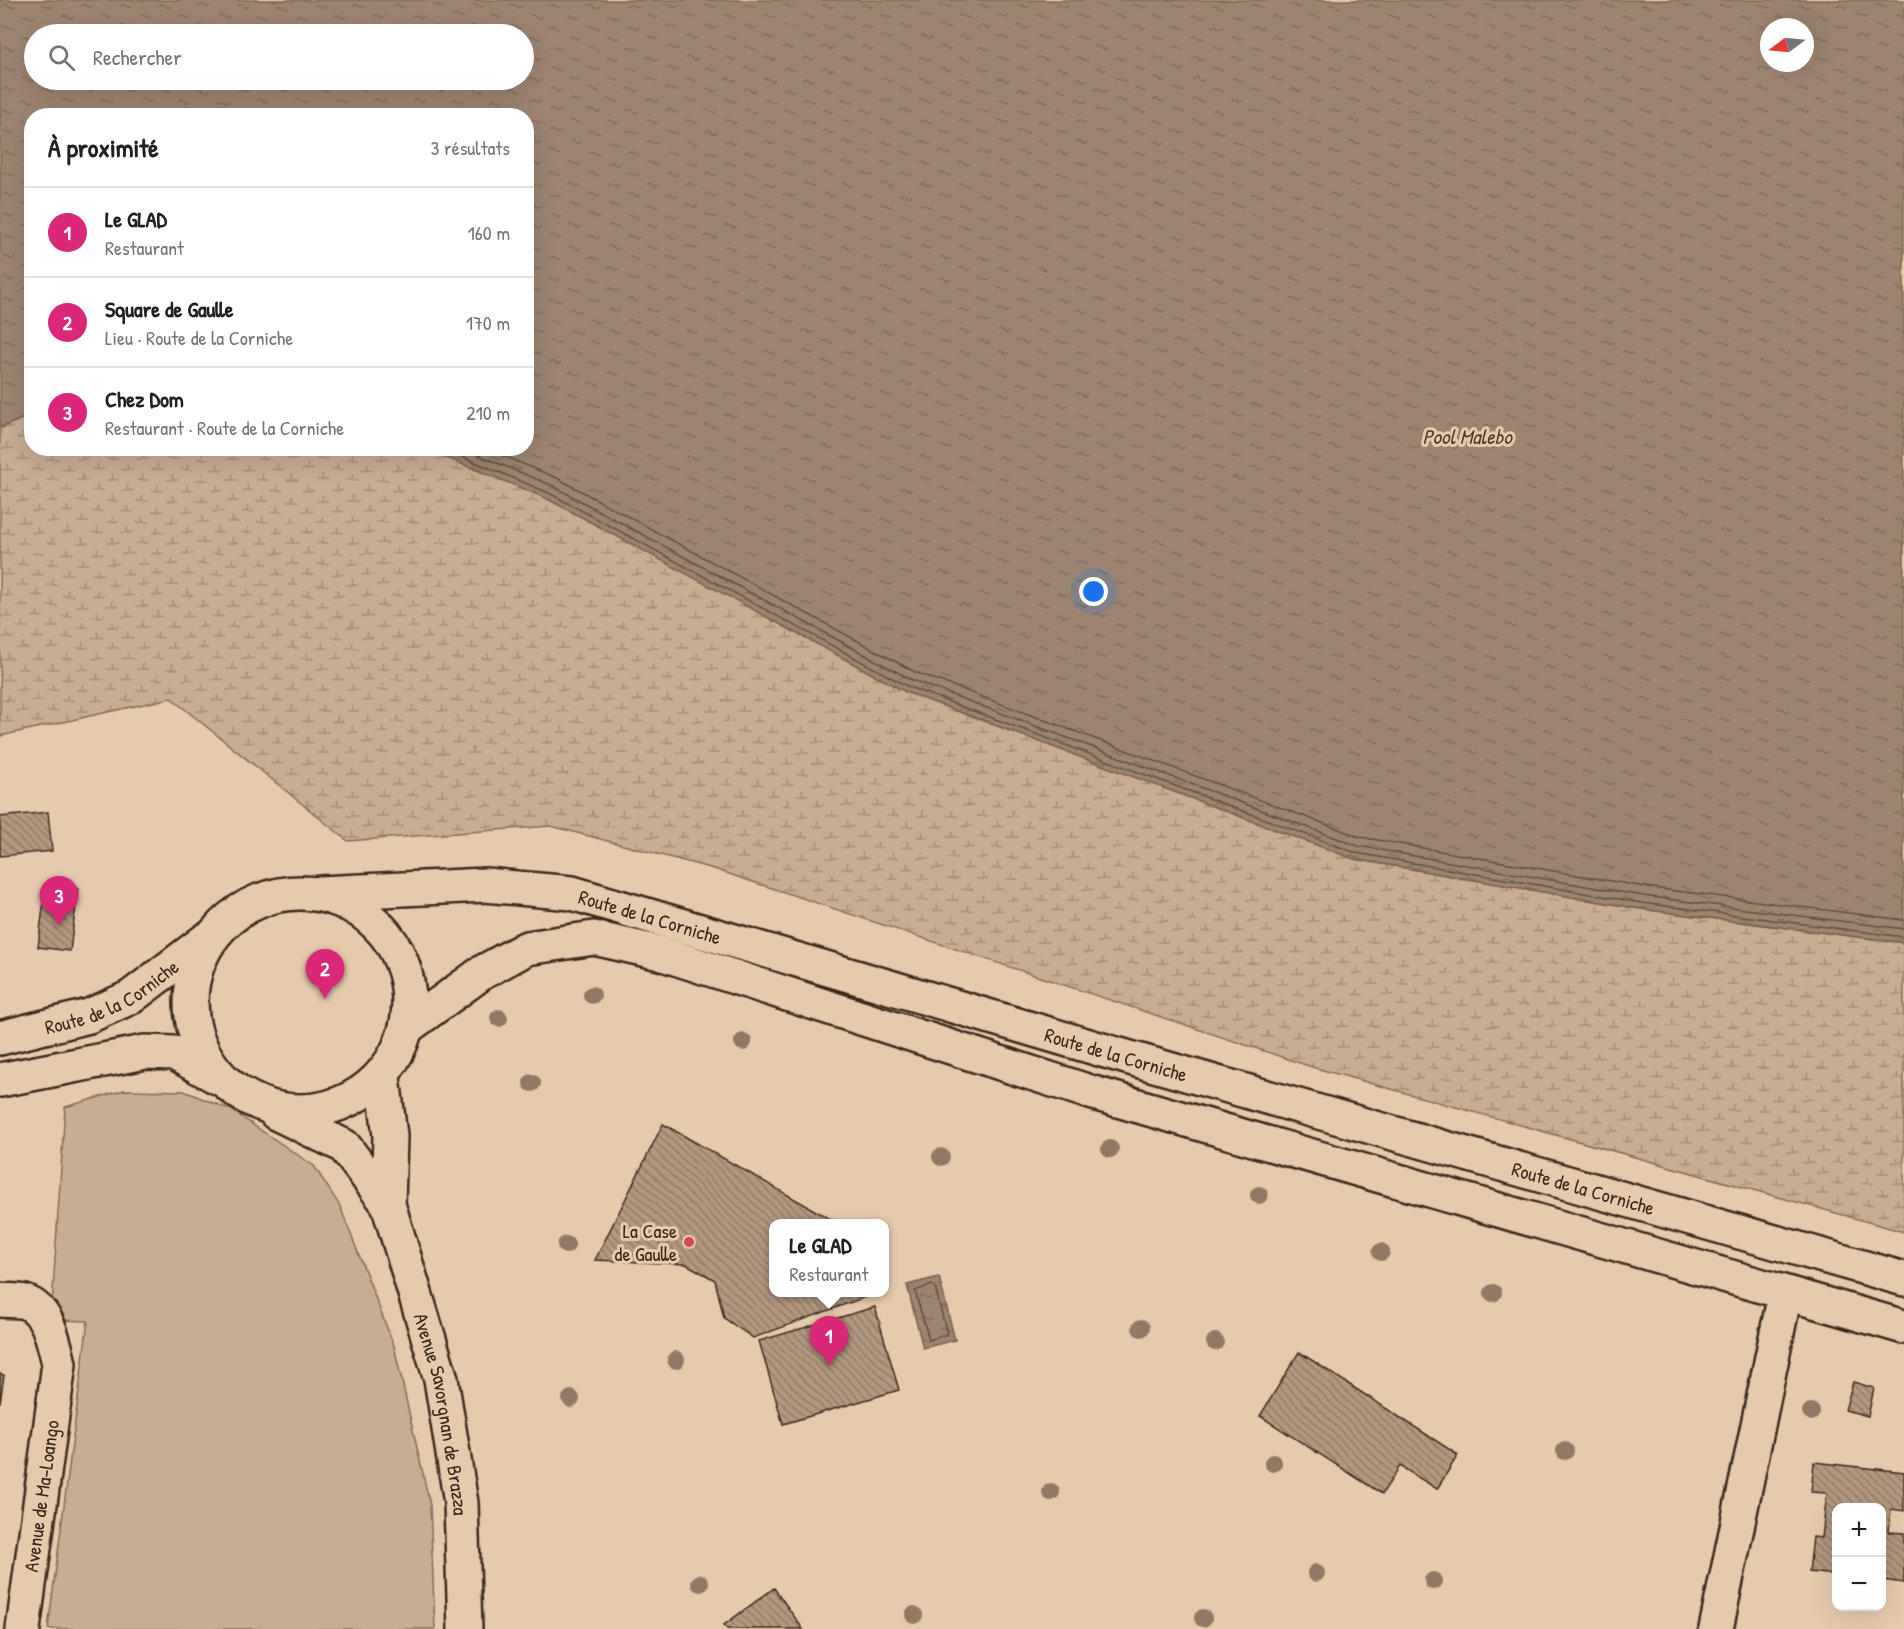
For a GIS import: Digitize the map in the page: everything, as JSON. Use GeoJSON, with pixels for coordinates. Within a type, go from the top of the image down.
{"type":"FeatureCollection","features":[{"type":"Feature","properties":{"kind":"main road","name":"Route de la Corniche"},"geometry":{"type":"LineString","coordinates":[[0,1038],[89,1016],[132,997],[212,935],[242,908],[279,893],[485,885],[572,893],[1108,1052],[1904,1279]]}},
{"type":"Feature","properties":{"kind":"main road","name":"Route de la Corniche"},"geometry":{"type":"LineString","coordinates":[[320,893],[356,906],[385,931],[404,965],[409,1026]]}},
{"type":"Feature","properties":{"kind":"main road","name":"Route de la Corniche"},"geometry":{"type":"LineString","coordinates":[[212,935],[195,971],[191,1011],[200,1048],[223,1081]]}},
{"type":"Feature","properties":{"kind":"main road","name":"Route de la Corniche"},"geometry":{"type":"LineString","coordinates":[[0,1080],[146,1052],[174,1053],[258,1104],[302,1113],[346,1103],[383,1077],[409,1026],[483,972],[527,948],[594,939],[660,953],[1090,1092],[1904,1327]]}},
{"type":"Feature","properties":{"kind":"main road","name":"Avenue Savorgnan de Brazza"},"geometry":{"type":"LineString","coordinates":[[383,1077],[390,1136],[388,1204],[441,1379],[461,1503],[465,1629]]}},
{"type":"Feature","properties":{"kind":"main road","name":"Avenue Savorgnan de Brazza"},"geometry":{"type":"LineString","coordinates":[[258,1104],[344,1146],[388,1204]]}},
{"type":"Feature","properties":{"kind":"main road"},"geometry":{"type":"LineString","coordinates":[[1725,1627],[1785,1294]]}},
{"type":"Feature","properties":{"kind":"main road","name":"Avenue de Ma-Loango"},"geometry":{"type":"LineString","coordinates":[[0,1300],[25,1302],[37,1310],[50,1328],[59,1364],[23,1629]]}},
{"type":"Feature","properties":{"kind":"green space"},"geometry":{"type":"Polygon","coordinates":[[[24,418],[24,456],[442,456],[546,498],[906,692],[1354,859],[1641,909],[1904,943],[1904,1232],[1312,1067],[714,869],[551,826],[348,841],[171,698],[0,736],[0,428],[24,418]]]}},
{"type":"Feature","properties":{"kind":"green space"},"geometry":{"type":"Polygon","coordinates":[[[124,1090],[184,1091],[231,1110],[314,1166],[340,1206],[394,1346],[430,1505],[435,1629],[48,1629],[88,1321],[51,1320],[65,1107],[124,1090]]]}},
{"type":"Feature","properties":{"kind":"water","name":"Pool Malebo"},"geometry":{"type":"Polygon","coordinates":[[[0,0],[1904,0],[1904,943],[1641,909],[1354,859],[906,692],[546,498],[442,456],[534,456],[534,108],[24,108],[24,418],[0,428],[0,0]]]}},
{"type":"Feature","properties":{"kind":"water"},"geometry":{"type":"Polygon","coordinates":[[[939,1277],[955,1340],[923,1348],[907,1285],[939,1277]]]}},
{"type":"Feature","properties":{"kind":"building"},"geometry":{"type":"Polygon","coordinates":[[[48,812],[52,851],[0,856],[0,817],[48,812]]]}},
{"type":"Feature","properties":{"kind":"building"},"geometry":{"type":"Polygon","coordinates":[[[46,884],[78,889],[70,951],[38,947],[46,884]]]}},
{"type":"Feature","properties":{"kind":"building","name":"La Case de Gaulle"},"geometry":{"type":"Polygon","coordinates":[[[663,1124],[830,1219],[769,1219],[769,1297],[865,1297],[753,1338],[724,1318],[715,1280],[686,1264],[595,1260],[663,1124]]]}},
{"type":"Feature","properties":{"kind":"building"},"geometry":{"type":"Polygon","coordinates":[[[875,1307],[899,1390],[783,1424],[759,1341],[875,1307]]]}},
{"type":"Feature","properties":{"kind":"building"},"geometry":{"type":"Polygon","coordinates":[[[1299,1352],[1458,1455],[1437,1489],[1400,1466],[1382,1494],[1260,1416],[1299,1352]]]}},
{"type":"Feature","properties":{"kind":"building"},"geometry":{"type":"Polygon","coordinates":[[[0,1374],[4,1375],[0,1403],[0,1374]]]}},
{"type":"Feature","properties":{"kind":"building"},"geometry":{"type":"Polygon","coordinates":[[[1853,1382],[1874,1388],[1868,1416],[1845,1410],[1853,1382]]]}},
{"type":"Feature","properties":{"kind":"building"},"geometry":{"type":"Polygon","coordinates":[[[1814,1462],[1904,1472],[1904,1511],[1891,1509],[1889,1532],[1904,1533],[1904,1583],[1886,1581],[1886,1503],[1832,1503],[1832,1575],[1809,1572],[1813,1537],[1822,1538],[1827,1493],[1811,1492],[1814,1462]]]}},
{"type":"Feature","properties":{"kind":"building"},"geometry":{"type":"Polygon","coordinates":[[[774,1588],[803,1629],[727,1629],[724,1625],[774,1588]]]}},
{"type":"Feature","properties":{"kind":"place","name":"Chez Dom"},"geometry":{"type":"Point","coordinates":[59,926]}},
{"type":"Feature","properties":{"kind":"place","name":"Square de Gaulle"},"geometry":{"type":"Point","coordinates":[325,999]}},
{"type":"Feature","properties":{"kind":"place","name":"La Case de Gaulle"},"geometry":{"type":"Point","coordinates":[689,1242]}},
{"type":"Feature","properties":{"kind":"place","name":"Le GLAD"},"geometry":{"type":"Point","coordinates":[829,1366]}}]}
